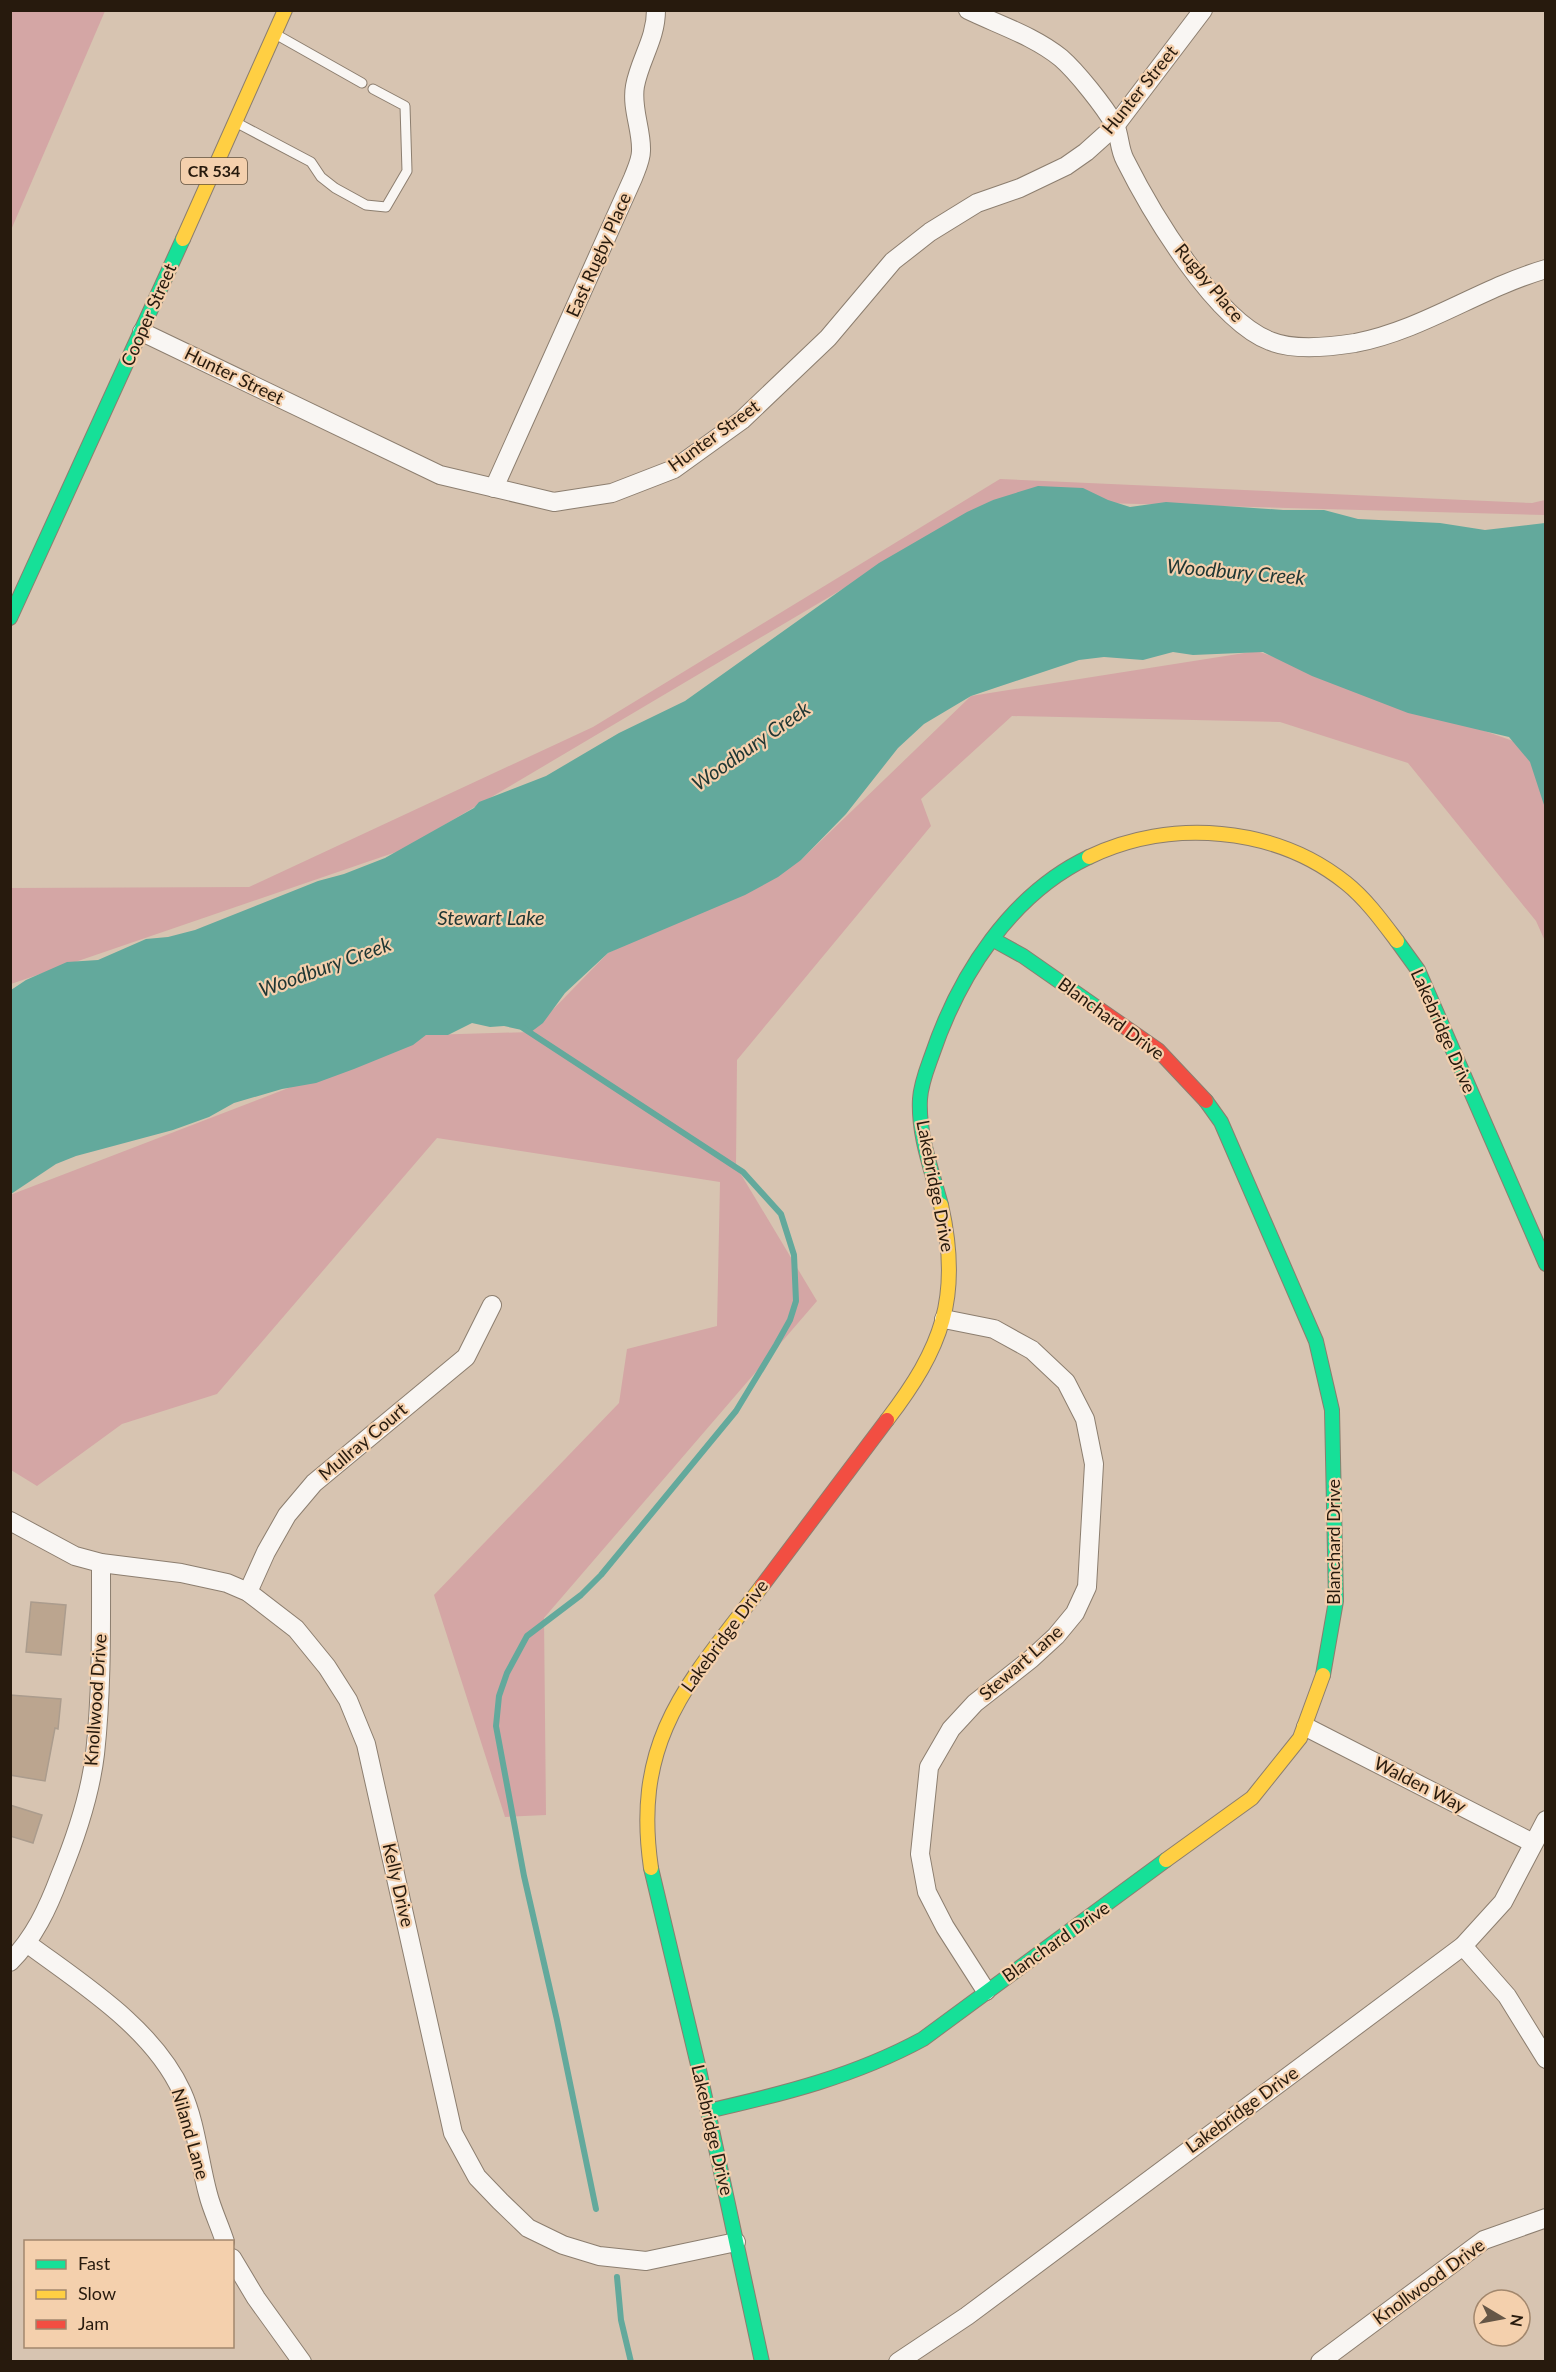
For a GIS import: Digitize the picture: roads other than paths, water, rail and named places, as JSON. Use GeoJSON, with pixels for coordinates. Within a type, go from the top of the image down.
{"type":"FeatureCollection","features":[{"type":"Feature","properties":{"kind":"street","name":"Cooper Street"},"geometry":{"type":"LineString","coordinates":[[10,618],[142,332],[285,10]]}},
{"type":"Feature","properties":{"kind":"street","name":"East Rugby Place"},"geometry":{"type":"LineString","coordinates":[[494,488],[633,178],[641,152],[635,111],[635,87],[650,48],[656,24],[656,10]]}},
{"type":"Feature","properties":{"kind":"street","name":"Rugby Place"},"geometry":{"type":"LineString","coordinates":[[968,10],[1027,37],[1061,58],[1115,126],[1124,158],[1185,260],[1206,286],[1249,331],[1272,342],[1325,346],[1357,343],[1429,319],[1545,269]]}},
{"type":"Feature","properties":{"kind":"street","name":"Hunter Street"},"geometry":{"type":"LineString","coordinates":[[142,332],[440,476],[554,502],[612,493],[674,469],[742,420],[828,338],[893,261],[930,232],[977,203],[1020,188],[1066,166],[1115,126],[1203,10]]}},
{"type":"Feature","properties":{"kind":"street"},"geometry":{"type":"LineString","coordinates":[[10,568],[30,576]]}},
{"type":"Feature","properties":{"kind":"street","name":"Lakebridge Drive"},"geometry":{"type":"LineString","coordinates":[[762,2361],[708,2111],[650,1864],[646,1821],[657,1750],[666,1722],[684,1689],[919,1376],[937,1342],[944,1320],[950,1263],[944,1218],[931,1171],[919,1100],[942,1024],[963,980],[1025,901],[1061,872],[1108,848],[1154,835],[1204,830],[1261,842],[1306,857],[1329,868],[1365,900],[1388,926],[1418,970],[1545,1264]]}},
{"type":"Feature","properties":{"kind":"street","name":"Blanchard Drive"},"geometry":{"type":"LineString","coordinates":[[708,2111],[802,2090],[861,2071],[914,2046],[958,2018],[986,1991],[1252,1798],[1293,1748],[1306,1727],[1322,1682],[1336,1601],[1332,1410],[1316,1341],[1221,1122],[1198,1090],[1158,1050],[1023,956],[994,940]]}},
{"type":"Feature","properties":{"kind":"street","name":"Mullray Court"},"geometry":{"type":"LineString","coordinates":[[248,1592],[266,1552],[287,1515],[314,1483],[466,1357],[492,1305]]}},
{"type":"Feature","properties":{"kind":"street","name":"Stewart Lane"},"geometry":{"type":"LineString","coordinates":[[944,1320],[994,1329],[1032,1350],[1066,1382],[1085,1419],[1094,1464],[1087,1587],[1075,1613],[1056,1636],[1031,1659],[975,1703],[951,1729],[929,1767],[920,1854],[927,1892],[945,1928],[986,1991]]}},
{"type":"Feature","properties":{"kind":"street","name":"Kelly Drive"},"geometry":{"type":"LineString","coordinates":[[10,1521],[75,1556],[101,1563],[181,1573],[227,1583],[248,1592],[296,1629],[327,1667],[348,1700],[366,1744],[453,2133],[477,2177],[528,2228],[563,2245],[598,2256],[646,2261],[736,2242]]}},
{"type":"Feature","properties":{"kind":"street","name":"Knollwood Drive"},"geometry":{"type":"LineString","coordinates":[[10,1962],[28,1944],[54,1893],[85,1803],[94,1755],[100,1681],[101,1563]]}},
{"type":"Feature","properties":{"kind":"street","name":"Walden Way"},"geometry":{"type":"LineString","coordinates":[[1306,1727],[1533,1843]]}},
{"type":"Feature","properties":{"kind":"street","name":"Lakebridge Drive"},"geometry":{"type":"LineString","coordinates":[[898,2361],[967,2316],[1463,1946],[1503,1902],[1545,1820]]}},
{"type":"Feature","properties":{"kind":"street","name":"Niland Lane"},"geometry":{"type":"LineString","coordinates":[[28,1944],[114,2007],[159,2057],[182,2092],[208,2197],[225,2240]]}},
{"type":"Feature","properties":{"kind":"street"},"geometry":{"type":"LineString","coordinates":[[1463,1946],[1507,1996],[1545,2059]]}},
{"type":"Feature","properties":{"kind":"street","name":"Knollwood Drive"},"geometry":{"type":"LineString","coordinates":[[1320,2361],[1484,2240],[1514,2227],[1545,2218]]}},
{"type":"Feature","properties":{"kind":"street"},"geometry":{"type":"LineString","coordinates":[[234,2261],[256,2298],[302,2361]]}},
{"type":"Feature","properties":{"kind":"lane"},"geometry":{"type":"LineString","coordinates":[[275,34],[334,65],[362,83]]}},
{"type":"Feature","properties":{"kind":"lane"},"geometry":{"type":"LineString","coordinates":[[236,122],[311,162],[321,177],[335,189],[366,205],[386,207],[407,171],[405,106],[373,89]]}},
{"type":"Feature","properties":{"kind":"water","name":"Stewart Lake"},"geometry":{"type":"Polygon","coordinates":[[[1038,486],[1083,488],[1130,507],[1166,502],[1283,510],[1324,510],[1358,519],[1440,523],[1485,530],[1545,523],[1545,808],[1530,762],[1509,737],[1408,713],[1312,676],[1263,652],[1193,655],[1173,652],[1143,660],[1104,657],[1079,660],[971,696],[924,724],[898,748],[846,814],[801,860],[778,877],[745,895],[608,953],[565,993],[543,1023],[531,1032],[504,1026],[490,1027],[472,1023],[448,1035],[426,1035],[413,1045],[316,1083],[282,1089],[234,1103],[209,1117],[173,1130],[76,1156],[56,1164],[11,1194],[11,990],[26,980],[67,962],[98,960],[146,939],[168,937],[195,930],[318,881],[344,874],[385,858],[474,808],[479,802],[546,776],[619,733],[685,701],[879,563],[967,512],[993,500],[1038,486]]]}},
{"type":"Feature","properties":{"kind":"waterway"},"geometry":{"type":"LineString","coordinates":[[523,1028],[743,1172],[781,1214],[794,1255],[796,1301],[790,1320],[736,1411],[601,1575],[581,1595],[527,1636],[507,1673],[499,1696],[496,1726],[524,1876],[557,2020],[596,2209]]}},
{"type":"Feature","properties":{"kind":"waterway"},"geometry":{"type":"LineString","coordinates":[[617,2277],[621,2320],[631,2362]]}},
{"type":"Feature","properties":{"kind":"water label","name":"Woodbury Creek"},"geometry":{"type":"Point","coordinates":[1236,572]}},
{"type":"Feature","properties":{"kind":"water label","name":"Woodbury Creek"},"geometry":{"type":"Point","coordinates":[751,746]}},
{"type":"Feature","properties":{"kind":"water label","name":"Woodbury Creek"},"geometry":{"type":"Point","coordinates":[325,967]}}]}
